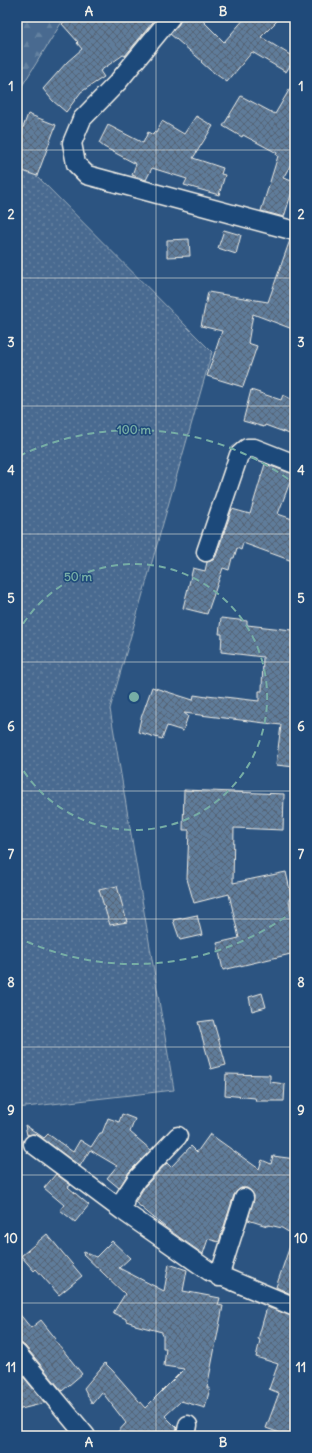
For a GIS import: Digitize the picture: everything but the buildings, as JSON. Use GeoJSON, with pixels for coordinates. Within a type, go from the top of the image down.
{"type":"FeatureCollection","features":[{"type":"Feature","properties":{"kind":"street"},"geometry":{"type":"LineString","coordinates":[[171,17],[117,83],[82,119],[72,143],[76,164],[87,175],[295,230]]}},
{"type":"Feature","properties":{"kind":"street"},"geometry":{"type":"LineString","coordinates":[[206,552],[239,456],[247,448],[254,448],[295,464]]}},
{"type":"Feature","properties":{"kind":"street"},"geometry":{"type":"LineString","coordinates":[[123,1211],[126,1197],[137,1179],[178,1136]]}},
{"type":"Feature","properties":{"kind":"street"},"geometry":{"type":"LineString","coordinates":[[32,1144],[123,1211],[209,1271],[219,1277],[295,1307]]}},
{"type":"Feature","properties":{"kind":"street"},"geometry":{"type":"LineString","coordinates":[[219,1277],[244,1198]]}},
{"type":"Feature","properties":{"kind":"street"},"geometry":{"type":"LineString","coordinates":[[17,1353],[86,1436]]}},
{"type":"Feature","properties":{"kind":"green space"},"geometry":{"type":"Polygon","coordinates":[[[17,17],[65,17],[17,94],[17,17]]]}},
{"type":"Feature","properties":{"kind":"green space"},"geometry":{"type":"Polygon","coordinates":[[[17,156],[212,352],[110,709],[174,1090],[17,1108],[17,156]]]}}]}
